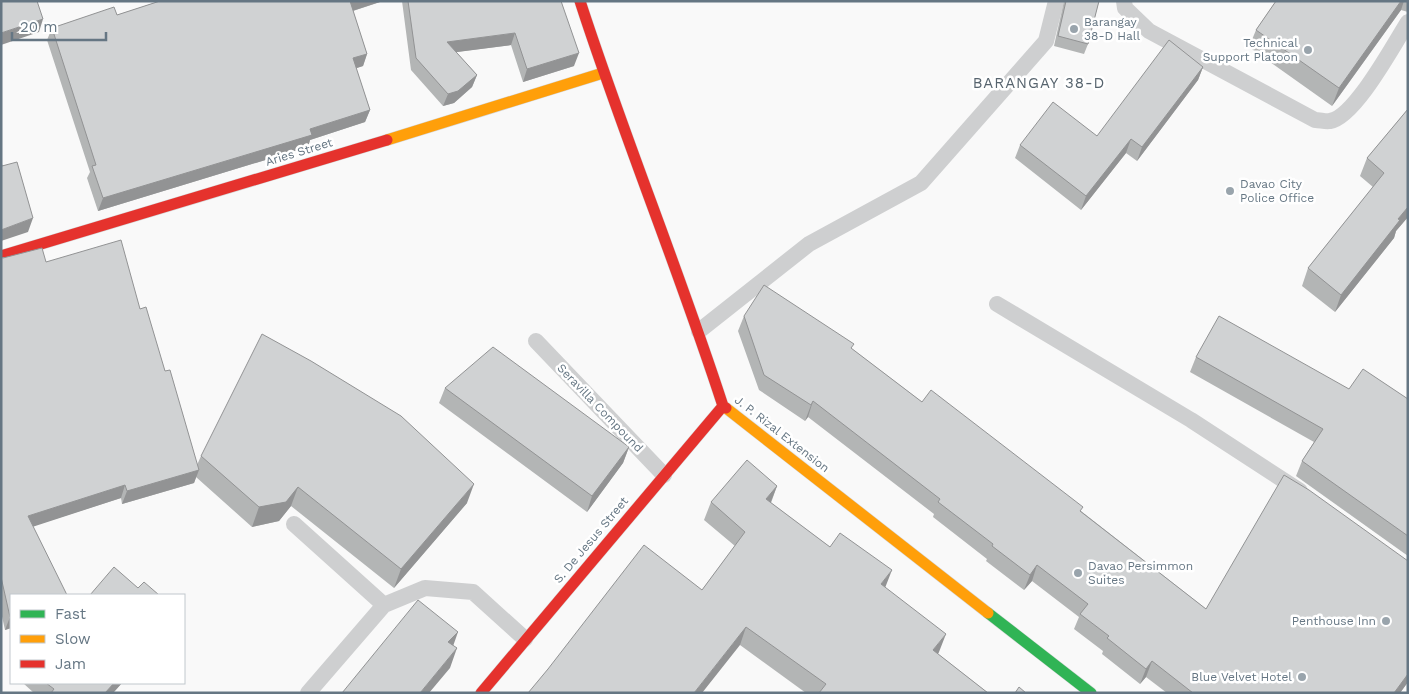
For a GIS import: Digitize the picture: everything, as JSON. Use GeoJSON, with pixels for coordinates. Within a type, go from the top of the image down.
{"type":"FeatureCollection","features":[{"type":"Feature","properties":{"kind":"street","name":"J. P. Rizal Extension"},"geometry":{"type":"LineString","coordinates":[[580,1],[603,72],[699,331],[723,406],[1091,693]]}},
{"type":"Feature","properties":{"kind":"street","name":"Aries Street"},"geometry":{"type":"LineString","coordinates":[[1,256],[319,161],[603,72]]}},
{"type":"Feature","properties":{"kind":"street","name":"S. De Jesus Street"},"geometry":{"type":"LineString","coordinates":[[481,693],[723,406]]}},
{"type":"Feature","properties":{"kind":"lane"},"geometry":{"type":"LineString","coordinates":[[699,331],[809,244],[921,183],[1046,41],[1056,1]]}},
{"type":"Feature","properties":{"kind":"lane"},"geometry":{"type":"LineString","coordinates":[[1124,1],[1125,8],[1149,30],[1315,120],[1331,121],[1343,115],[1360,97],[1408,22]]}},
{"type":"Feature","properties":{"kind":"lane"},"geometry":{"type":"LineString","coordinates":[[997,304],[1175,409],[1316,502]]}},
{"type":"Feature","properties":{"kind":"lane","name":"Seravilla Compound"},"geometry":{"type":"LineString","coordinates":[[536,341],[664,475]]}},
{"type":"Feature","properties":{"kind":"lane"},"geometry":{"type":"LineString","coordinates":[[294,524],[384,605]]}},
{"type":"Feature","properties":{"kind":"lane"},"geometry":{"type":"LineString","coordinates":[[308,693],[384,605],[425,588],[473,592],[525,639]]}},
{"type":"Feature","properties":{"kind":"building"},"geometry":{"type":"Polygon","coordinates":[[[1,1],[37,1],[43,19],[1,33],[1,1]]]}},
{"type":"Feature","properties":{"kind":"building"},"geometry":{"type":"Polygon","coordinates":[[[160,1],[350,1],[367,54],[353,58],[370,110],[310,129],[312,135],[103,198],[92,166],[96,165],[52,28],[114,7],[117,15],[160,1]]]}},
{"type":"Feature","properties":{"kind":"building"},"geometry":{"type":"Polygon","coordinates":[[[408,1],[561,1],[579,53],[527,69],[515,33],[447,42],[477,75],[458,91],[448,94],[416,58],[408,1]]]}},
{"type":"Feature","properties":{"kind":"building","name":"Barangay 38-D Hall"},"geometry":{"type":"Polygon","coordinates":[[[1066,1],[1099,1],[1088,44],[1058,36],[1066,1]]]}},
{"type":"Feature","properties":{"kind":"building"},"geometry":{"type":"Polygon","coordinates":[[[1276,1],[1401,1],[1339,88],[1256,30],[1276,1]]]}},
{"type":"Feature","properties":{"kind":"building"},"geometry":{"type":"Polygon","coordinates":[[[1169,40],[1203,67],[1142,147],[1131,139],[1086,196],[1020,145],[1053,102],[1097,136],[1169,40]]]}},
{"type":"Feature","properties":{"kind":"building"},"geometry":{"type":"Polygon","coordinates":[[[1408,109],[1408,207],[1398,219],[1400,220],[1341,295],[1308,268],[1384,173],[1367,158],[1408,109]]]}},
{"type":"Feature","properties":{"kind":"building"},"geometry":{"type":"Polygon","coordinates":[[[1,162],[2,166],[17,162],[33,218],[1,230],[1,162]]]}},
{"type":"Feature","properties":{"kind":"building"},"geometry":{"type":"Polygon","coordinates":[[[121,240],[140,309],[146,307],[165,371],[170,370],[199,470],[127,491],[125,485],[28,516],[67,594],[10,594],[10,617],[1,577],[1,257],[42,248],[46,262],[121,240]]]}},
{"type":"Feature","properties":{"kind":"building"},"geometry":{"type":"Polygon","coordinates":[[[764,285],[854,344],[851,348],[922,402],[931,390],[1083,507],[1080,511],[1206,609],[1284,475],[1309,490],[1408,561],[1408,674],[1394,693],[1193,693],[1152,661],[1146,669],[1107,638],[1109,636],[1080,614],[1088,604],[1037,565],[1030,575],[938,502],[940,499],[813,401],[811,405],[764,375],[744,316],[764,285]]]}},
{"type":"Feature","properties":{"kind":"building"},"geometry":{"type":"Polygon","coordinates":[[[1219,316],[1349,389],[1363,369],[1408,399],[1408,536],[1302,461],[1323,429],[1196,357],[1219,316]]]}},
{"type":"Feature","properties":{"kind":"building"},"geometry":{"type":"Polygon","coordinates":[[[262,334],[311,361],[401,416],[474,484],[401,569],[298,487],[286,502],[259,507],[201,456],[262,334]]]}},
{"type":"Feature","properties":{"kind":"building"},"geometry":{"type":"Polygon","coordinates":[[[493,347],[629,447],[592,496],[445,388],[493,347]]]}},
{"type":"Feature","properties":{"kind":"building"},"geometry":{"type":"Polygon","coordinates":[[[747,460],[777,486],[766,499],[830,547],[840,533],[892,570],[881,584],[946,634],[933,650],[988,693],[819,693],[826,684],[746,627],[694,693],[528,693],[644,545],[702,590],[745,532],[711,502],[747,460]]]}},
{"type":"Feature","properties":{"kind":"building"},"geometry":{"type":"Polygon","coordinates":[[[114,567],[138,588],[144,582],[158,594],[91,594],[114,567]]]}},
{"type":"Feature","properties":{"kind":"building"},"geometry":{"type":"Polygon","coordinates":[[[418,600],[458,632],[448,642],[457,648],[420,693],[342,693],[418,600]]]}},
{"type":"Feature","properties":{"kind":"building"},"geometry":{"type":"Polygon","coordinates":[[[47,684],[113,684],[105,693],[51,693],[54,689],[47,684]]]}},
{"type":"Feature","properties":{"kind":"building"},"geometry":{"type":"Polygon","coordinates":[[[1019,687],[1026,693],[1015,693],[1019,687]]]}},
{"type":"Feature","properties":{"kind":"traffic: fast"},"geometry":{"type":"LineString","coordinates":[[988,613],[1091,693]]}},
{"type":"Feature","properties":{"kind":"traffic: slow"},"geometry":{"type":"LineString","coordinates":[[387,140],[603,73]]}},
{"type":"Feature","properties":{"kind":"traffic: slow"},"geometry":{"type":"LineString","coordinates":[[726,408],[988,613]]}},
{"type":"Feature","properties":{"kind":"traffic: jam"},"geometry":{"type":"LineString","coordinates":[[580,1],[723,406],[726,408]]}},
{"type":"Feature","properties":{"kind":"traffic: jam"},"geometry":{"type":"LineString","coordinates":[[1,256],[387,140]]}},
{"type":"Feature","properties":{"kind":"traffic: jam"},"geometry":{"type":"LineString","coordinates":[[481,693],[723,406]]}},
{"type":"Feature","properties":{"kind":"place","name":"Barangay 38-D Hall"},"geometry":{"type":"Point","coordinates":[1074,29]}},
{"type":"Feature","properties":{"kind":"place","name":"Technical Support Platoon"},"geometry":{"type":"Point","coordinates":[1308,50]}},
{"type":"Feature","properties":{"kind":"place","name":"Davao City Police Office"},"geometry":{"type":"Point","coordinates":[1230,191]}},
{"type":"Feature","properties":{"kind":"place","name":"Davao Persimmon Suites"},"geometry":{"type":"Point","coordinates":[1078,573]}},
{"type":"Feature","properties":{"kind":"place","name":"Penthouse Inn"},"geometry":{"type":"Point","coordinates":[1386,621]}},
{"type":"Feature","properties":{"kind":"place","name":"Blue Velvet Hotel"},"geometry":{"type":"Point","coordinates":[1302,677]}},
{"type":"Feature","properties":{"kind":"district","name":"BARANGAY 38-D"},"geometry":{"type":"Point","coordinates":[1039,83]}}]}
